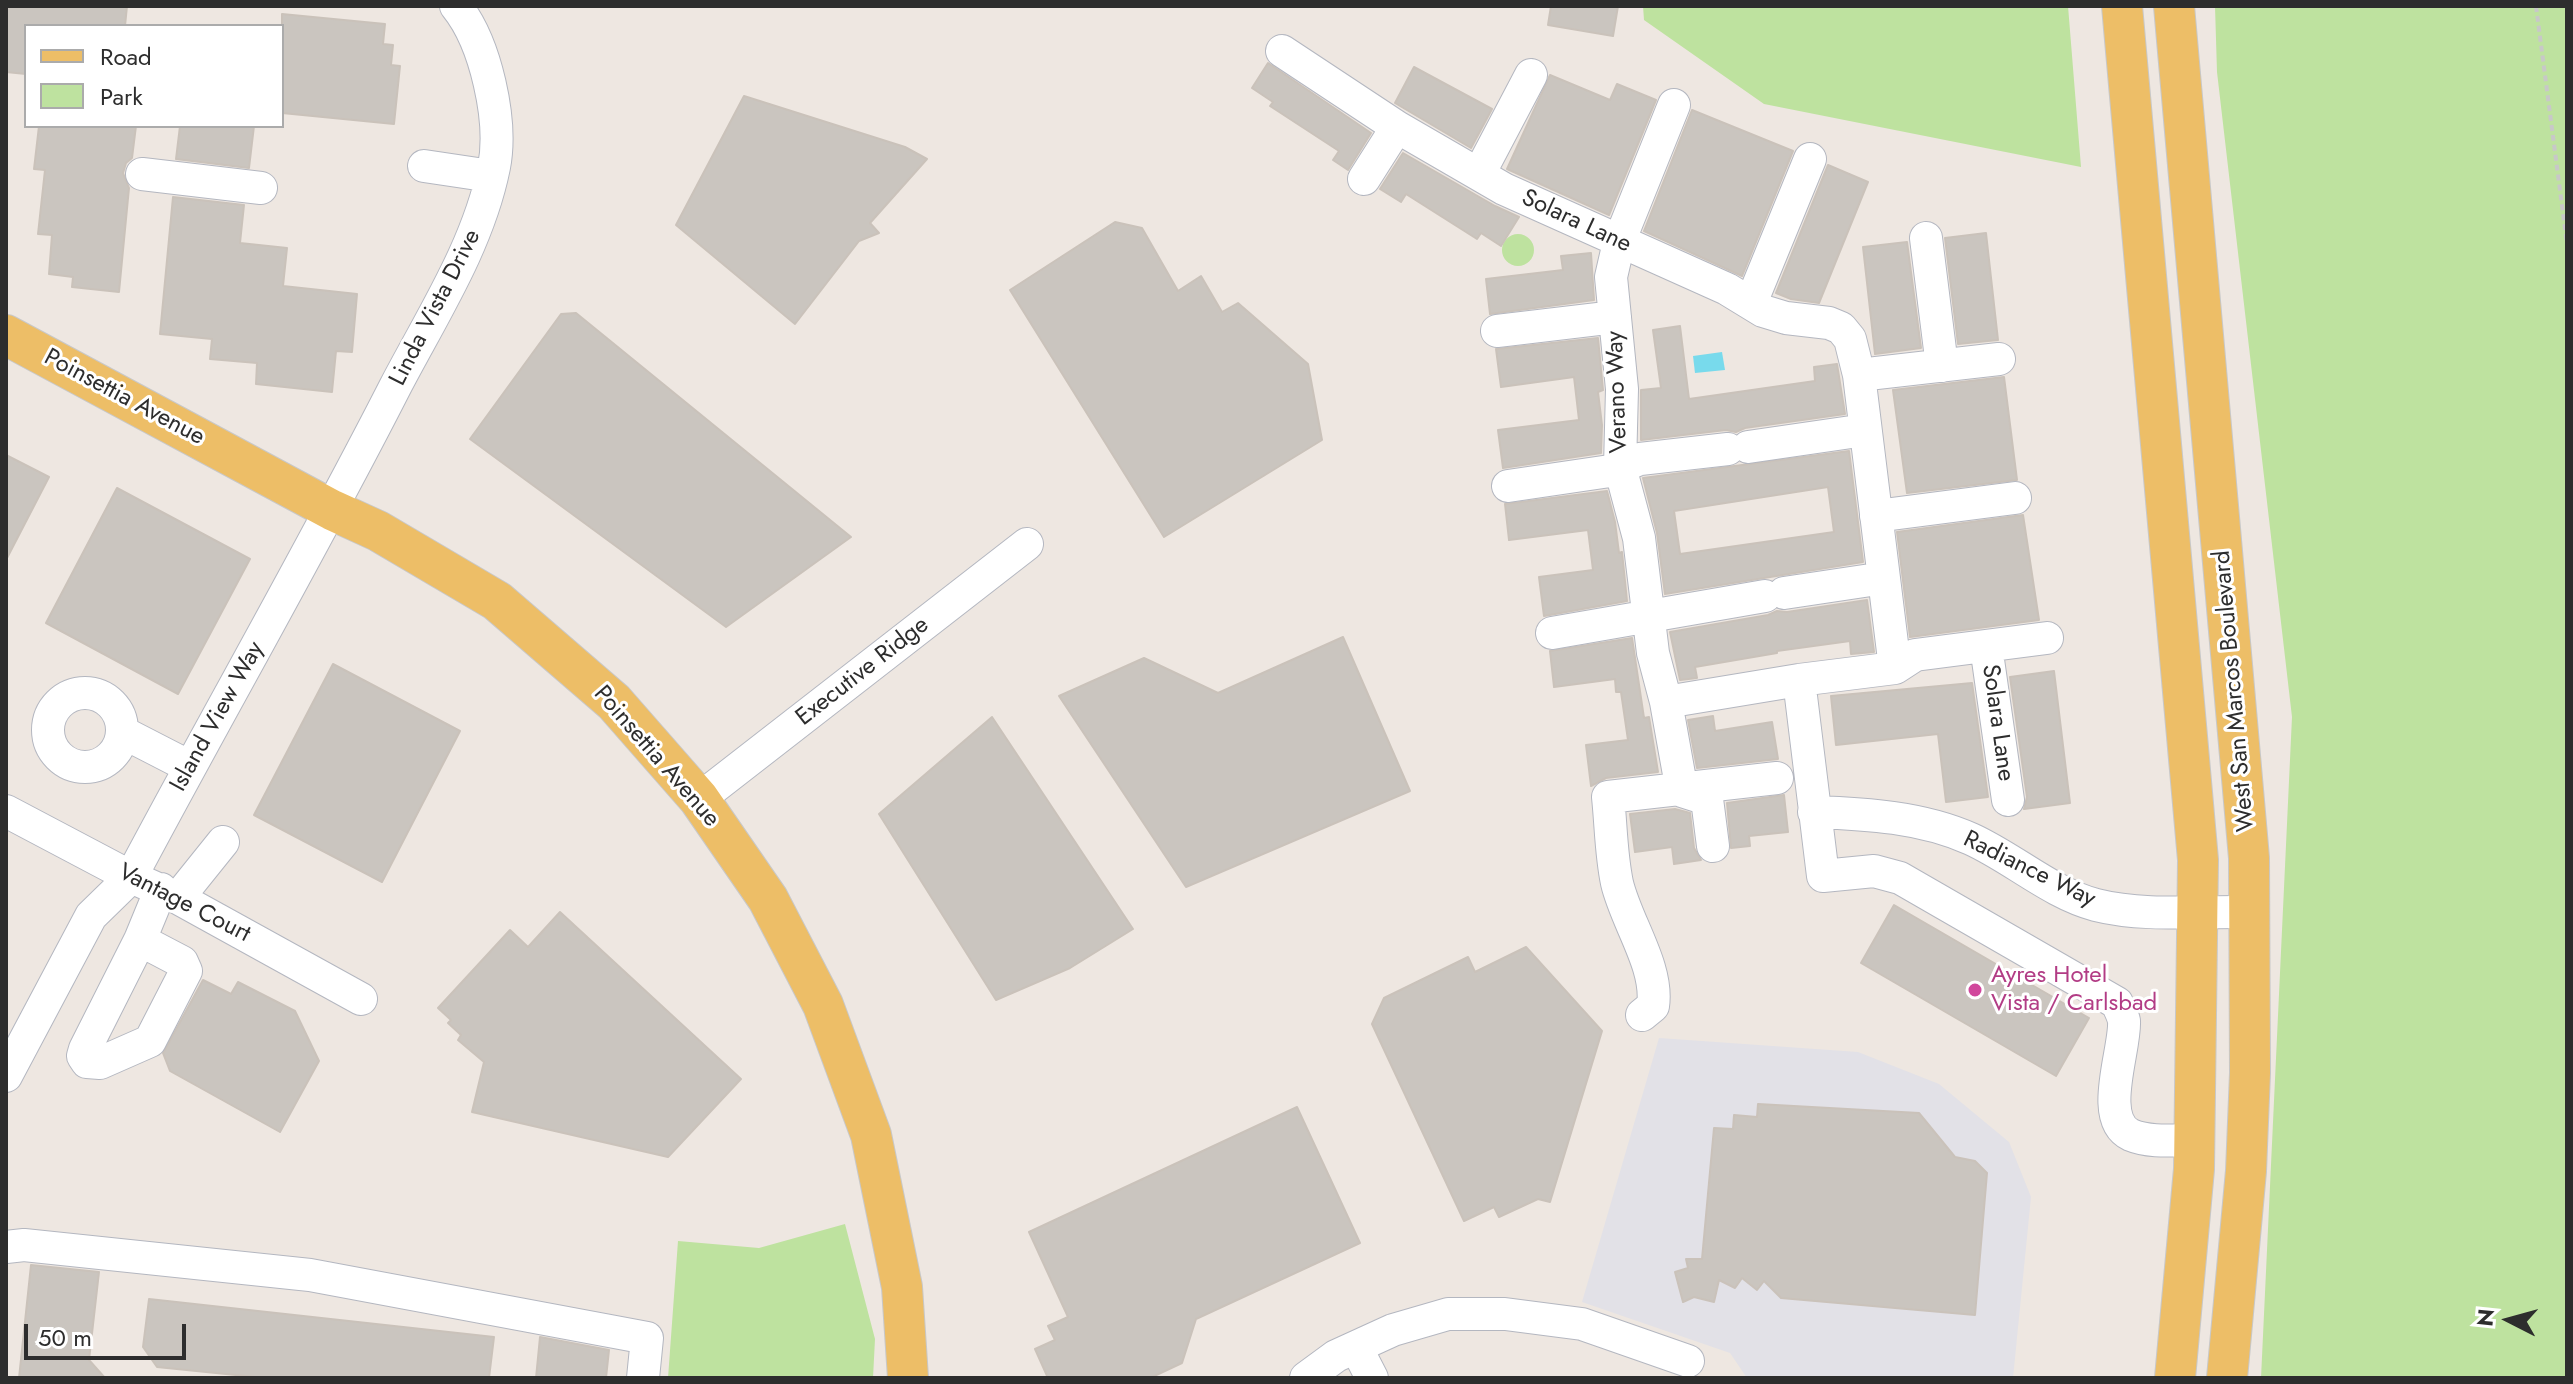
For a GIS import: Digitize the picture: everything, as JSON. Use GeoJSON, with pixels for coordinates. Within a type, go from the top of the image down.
{"type":"FeatureCollection","features":[{"type":"Feature","properties":{"kind":"main road"},"geometry":{"type":"LineString","coordinates":[[2122,6],[2198,860],[2195,1140],[2175,1378]]}},
{"type":"Feature","properties":{"kind":"main road","name":"West San Marcos Boulevard"},"geometry":{"type":"LineString","coordinates":[[2174,6],[2247,827],[2250,1073],[2246,1171],[2227,1378]]}},
{"type":"Feature","properties":{"kind":"main road","name":"Poinsettia Avenue"},"geometry":{"type":"LineString","coordinates":[[6,335],[332,510],[378,531],[497,601],[614,702],[699,799],[768,899],[823,1005],[871,1135],[902,1287],[908,1378]]}},
{"type":"Feature","properties":{"kind":"street","name":"Linda Vista Drive"},"geometry":{"type":"LineString","coordinates":[[332,510],[480,223],[494,164],[494,111],[484,63],[456,6]]}},
{"type":"Feature","properties":{"kind":"street","name":"Solara Lane"},"geometry":{"type":"LineString","coordinates":[[1282,51],[1397,127],[1504,189],[1727,289],[1763,311],[1841,328],[1850,339],[1859,375],[1895,668]]}},
{"type":"Feature","properties":{"kind":"street"},"geometry":{"type":"LineString","coordinates":[[1479,174],[1531,75]]}},
{"type":"Feature","properties":{"kind":"street","name":"Verano Way"},"geometry":{"type":"LineString","coordinates":[[1674,105],[1619,242],[1611,277],[1622,389],[1620,467],[1639,538],[1653,653],[1666,702],[1682,791]]}},
{"type":"Feature","properties":{"kind":"street"},"geometry":{"type":"LineString","coordinates":[[1364,179],[1397,127]]}},
{"type":"Feature","properties":{"kind":"street"},"geometry":{"type":"LineString","coordinates":[[1751,303],[1810,159]]}},
{"type":"Feature","properties":{"kind":"street"},"geometry":{"type":"LineString","coordinates":[[424,166],[491,176]]}},
{"type":"Feature","properties":{"kind":"street"},"geometry":{"type":"LineString","coordinates":[[142,174],[261,188]]}},
{"type":"Feature","properties":{"kind":"street"},"geometry":{"type":"LineString","coordinates":[[1926,238],[1942,366]]}},
{"type":"Feature","properties":{"kind":"street","name":"Verano Way"},"geometry":{"type":"LineString","coordinates":[[1497,331],[1615,317]]}},
{"type":"Feature","properties":{"kind":"street"},"geometry":{"type":"LineString","coordinates":[[1859,375],[1999,359]]}},
{"type":"Feature","properties":{"kind":"street","name":"Verano Way"},"geometry":{"type":"LineString","coordinates":[[1508,486],[1610,471],[1640,459],[1865,430]]}},
{"type":"Feature","properties":{"kind":"street"},"geometry":{"type":"LineString","coordinates":[[1876,516],[2015,498]]}},
{"type":"Feature","properties":{"kind":"street","name":"Island View Way"},"geometry":{"type":"LineString","coordinates":[[6,1076],[91,916],[131,877],[332,510]]}},
{"type":"Feature","properties":{"kind":"street","name":"Executive Ridge"},"geometry":{"type":"LineString","coordinates":[[699,799],[1027,544]]}},
{"type":"Feature","properties":{"kind":"street"},"geometry":{"type":"LineString","coordinates":[[1552,633],[1884,578]]}},
{"type":"Feature","properties":{"kind":"street","name":"Solara Lane"},"geometry":{"type":"LineString","coordinates":[[1799,680],[1895,668],[1915,655],[2047,638]]}},
{"type":"Feature","properties":{"kind":"street","name":"Solara Lane"},"geometry":{"type":"LineString","coordinates":[[1986,646],[2008,800]]}},
{"type":"Feature","properties":{"kind":"street"},"geometry":{"type":"LineString","coordinates":[[1666,702],[1799,680],[1823,876],[1874,871],[1900,878],[2117,1003],[2124,1020],[2114,1102],[2120,1124],[2129,1134],[2149,1139],[2195,1140]]}},
{"type":"Feature","properties":{"kind":"street"},"geometry":{"type":"LineString","coordinates":[[122,732],[190,767]]}},
{"type":"Feature","properties":{"kind":"street"},"geometry":{"type":"LineString","coordinates":[[1642,1015],[1653,1006],[1653,984],[1625,912],[1617,880],[1608,797],[1777,778]]}},
{"type":"Feature","properties":{"kind":"street"},"geometry":{"type":"LineString","coordinates":[[1682,791],[1707,799],[1713,846]]}},
{"type":"Feature","properties":{"kind":"street","name":"Vantage Court"},"geometry":{"type":"LineString","coordinates":[[6,811],[169,894],[361,999]]}},
{"type":"Feature","properties":{"kind":"street","name":"Radiance Way"},"geometry":{"type":"LineString","coordinates":[[1814,812],[1877,815],[1930,825],[1971,839],[2063,891],[2095,905],[2131,910],[2250,912]]}},
{"type":"Feature","properties":{"kind":"street"},"geometry":{"type":"LineString","coordinates":[[140,940],[169,894],[223,842]]}},
{"type":"Feature","properties":{"kind":"street"},"geometry":{"type":"LineString","coordinates":[[6,1247],[24,1245],[310,1275],[647,1338],[643,1378]]}},
{"type":"Feature","properties":{"kind":"street"},"geometry":{"type":"LineString","coordinates":[[1306,1378],[1336,1356],[1393,1330],[1448,1314],[1505,1314],[1582,1324],[1688,1361]]}},
{"type":"Feature","properties":{"kind":"street"},"geometry":{"type":"LineString","coordinates":[[1356,1347],[1372,1378]]}},
{"type":"Feature","properties":{"kind":"path"},"geometry":{"type":"LineString","coordinates":[[2536,6],[2567,244]]}},
{"type":"Feature","properties":{"kind":"shaded area"},"geometry":{"type":"Polygon","coordinates":[[[1659,1038],[1858,1052],[1939,1084],[2009,1142],[2031,1197],[2013,1378],[1747,1378],[1730,1353],[1582,1302],[1659,1038]]]}},
{"type":"Feature","properties":{"kind":"green space"},"geometry":{"type":"Polygon","coordinates":[[[1643,6],[2068,6],[2081,167],[1764,104],[1644,20],[1643,6]]]}},
{"type":"Feature","properties":{"kind":"green space"},"geometry":{"type":"Polygon","coordinates":[[[2215,6],[2567,6],[2567,1378],[2261,1378],[2292,717],[2217,72],[2215,6]]]}},
{"type":"Feature","properties":{"kind":"green space"},"geometry":{"type":"Polygon","coordinates":[[[1518,234],[1529,239],[1534,250],[1529,261],[1518,266],[1507,261],[1502,250],[1507,239],[1518,234]]]}},
{"type":"Feature","properties":{"kind":"green space"},"geometry":{"type":"Polygon","coordinates":[[[845,1224],[875,1339],[873,1378],[668,1378],[678,1241],[759,1248],[845,1224]]]}},
{"type":"Feature","properties":{"kind":"water"},"geometry":{"type":"Polygon","coordinates":[[[1722,352],[1725,370],[1695,373],[1693,356],[1722,352]]]}},
{"type":"Feature","properties":{"kind":"building"},"geometry":{"type":"Polygon","coordinates":[[[6,6],[127,6],[125,24],[24,24],[24,74],[6,72],[6,6]]]}},
{"type":"Feature","properties":{"kind":"building"},"geometry":{"type":"Polygon","coordinates":[[[1551,6],[1618,6],[1613,36],[1548,25],[1551,6]]]}},
{"type":"Feature","properties":{"kind":"building"},"geometry":{"type":"Polygon","coordinates":[[[282,14],[385,24],[383,44],[393,45],[391,65],[400,66],[394,124],[284,113],[282,14]]]}},
{"type":"Feature","properties":{"kind":"building"},"geometry":{"type":"Polygon","coordinates":[[[1268,63],[1371,133],[1348,170],[1333,160],[1339,151],[1270,106],[1273,102],[1252,88],[1268,63]]]}},
{"type":"Feature","properties":{"kind":"building"},"geometry":{"type":"Polygon","coordinates":[[[1414,67],[1492,109],[1471,148],[1395,103],[1414,67]]]}},
{"type":"Feature","properties":{"kind":"building"},"geometry":{"type":"Polygon","coordinates":[[[1550,75],[1610,100],[1617,84],[1656,100],[1609,215],[1507,169],[1550,75]]]}},
{"type":"Feature","properties":{"kind":"building"},"geometry":{"type":"Polygon","coordinates":[[[744,96],[905,147],[927,159],[870,223],[879,233],[859,241],[795,324],[676,225],[744,96]]]}},
{"type":"Feature","properties":{"kind":"building"},"geometry":{"type":"Polygon","coordinates":[[[1692,110],[1793,151],[1742,276],[1644,231],[1692,110]]]}},
{"type":"Feature","properties":{"kind":"building"},"geometry":{"type":"Polygon","coordinates":[[[39,128],[136,128],[132,158],[126,163],[123,173],[129,188],[119,292],[72,287],[73,277],[49,274],[52,235],[38,234],[45,170],[34,169],[39,128]]]}},
{"type":"Feature","properties":{"kind":"building"},"geometry":{"type":"Polygon","coordinates":[[[180,128],[254,128],[249,168],[176,159],[180,128]]]}},
{"type":"Feature","properties":{"kind":"building"},"geometry":{"type":"Polygon","coordinates":[[[1403,153],[1519,217],[1501,246],[1481,233],[1477,239],[1406,194],[1401,202],[1380,189],[1403,153]]]}},
{"type":"Feature","properties":{"kind":"building"},"geometry":{"type":"Polygon","coordinates":[[[1828,165],[1868,182],[1819,303],[1791,299],[1776,293],[1828,165]]]}},
{"type":"Feature","properties":{"kind":"building"},"geometry":{"type":"Polygon","coordinates":[[[173,197],[244,205],[240,243],[287,248],[283,286],[357,294],[352,352],[336,351],[332,392],[256,384],[257,363],[210,359],[212,339],[160,334],[173,197]]]}},
{"type":"Feature","properties":{"kind":"building"},"geometry":{"type":"Polygon","coordinates":[[[1115,222],[1142,228],[1178,291],[1201,276],[1222,312],[1238,303],[1308,364],[1322,440],[1164,537],[1010,290],[1115,222]]]}},
{"type":"Feature","properties":{"kind":"building"},"geometry":{"type":"Polygon","coordinates":[[[1986,233],[1998,340],[1958,344],[1945,238],[1986,233]]]}},
{"type":"Feature","properties":{"kind":"building"},"geometry":{"type":"Polygon","coordinates":[[[1907,242],[1921,348],[1875,354],[1863,247],[1907,242]]]}},
{"type":"Feature","properties":{"kind":"building"},"geometry":{"type":"Polygon","coordinates":[[[1591,253],[1594,300],[1490,314],[1486,279],[1563,270],[1561,256],[1591,253]]]}},
{"type":"Feature","properties":{"kind":"building"},"geometry":{"type":"Polygon","coordinates":[[[576,313],[851,537],[726,627],[470,439],[561,314],[576,313]]]}},
{"type":"Feature","properties":{"kind":"building"},"geometry":{"type":"Polygon","coordinates":[[[1680,326],[1689,399],[1815,381],[1814,367],[1837,364],[1845,414],[1745,428],[1736,432],[1726,430],[1641,440],[1641,390],[1661,388],[1653,330],[1680,326]]]}},
{"type":"Feature","properties":{"kind":"building"},"geometry":{"type":"Polygon","coordinates":[[[1598,338],[1603,390],[1598,392],[1601,453],[1503,468],[1498,430],[1579,420],[1574,377],[1501,387],[1496,349],[1598,338]]]}},
{"type":"Feature","properties":{"kind":"building"},"geometry":{"type":"Polygon","coordinates":[[[2004,377],[2017,480],[1907,493],[1893,390],[2004,377]]]}},
{"type":"Feature","properties":{"kind":"building"},"geometry":{"type":"Polygon","coordinates":[[[1849,451],[1863,562],[1665,594],[1657,533],[1643,478],[1849,451]],[[1828,487],[1674,511],[1680,554],[1834,532],[1828,487]]]}},
{"type":"Feature","properties":{"kind":"building"},"geometry":{"type":"Polygon","coordinates":[[[6,455],[49,477],[6,560],[6,455]]]}},
{"type":"Feature","properties":{"kind":"building"},"geometry":{"type":"Polygon","coordinates":[[[117,488],[250,559],[178,694],[46,623],[117,488]]]}},
{"type":"Feature","properties":{"kind":"building"},"geometry":{"type":"Polygon","coordinates":[[[1607,491],[1619,553],[1622,552],[1627,601],[1544,616],[1539,577],[1593,570],[1588,530],[1509,540],[1505,504],[1607,491]]]}},
{"type":"Feature","properties":{"kind":"building"},"geometry":{"type":"Polygon","coordinates":[[[2023,515],[2039,620],[1910,637],[1897,532],[2023,515]]]}},
{"type":"Feature","properties":{"kind":"building"},"geometry":{"type":"Polygon","coordinates":[[[1867,600],[1874,652],[1851,654],[1850,641],[1777,651],[1695,667],[1697,678],[1680,680],[1670,632],[1777,611],[1867,600]]]}},
{"type":"Feature","properties":{"kind":"building"},"geometry":{"type":"Polygon","coordinates":[[[1343,637],[1410,791],[1186,887],[1059,696],[1144,658],[1218,693],[1343,637]]]}},
{"type":"Feature","properties":{"kind":"building"},"geometry":{"type":"Polygon","coordinates":[[[1632,638],[1644,718],[1649,717],[1658,772],[1606,778],[1591,786],[1586,745],[1628,740],[1621,692],[1616,692],[1615,679],[1554,687],[1550,651],[1632,638]]]}},
{"type":"Feature","properties":{"kind":"building"},"geometry":{"type":"Polygon","coordinates":[[[333,664],[460,731],[382,882],[254,815],[333,664]]]}},
{"type":"Feature","properties":{"kind":"building"},"geometry":{"type":"Polygon","coordinates":[[[2054,671],[2070,803],[2024,809],[2027,797],[2010,677],[2054,671]]]}},
{"type":"Feature","properties":{"kind":"building"},"geometry":{"type":"Polygon","coordinates":[[[1972,683],[1988,797],[1946,802],[1938,734],[1836,745],[1831,696],[1972,683]]]}},
{"type":"Feature","properties":{"kind":"building"},"geometry":{"type":"Polygon","coordinates":[[[1713,716],[1715,731],[1772,722],[1778,759],[1697,768],[1688,720],[1713,716]]]}},
{"type":"Feature","properties":{"kind":"building"},"geometry":{"type":"Polygon","coordinates":[[[992,717],[1133,929],[1070,968],[996,1000],[879,814],[992,717]]]}},
{"type":"Feature","properties":{"kind":"building"},"geometry":{"type":"Polygon","coordinates":[[[1784,795],[1788,832],[1749,836],[1750,846],[1731,848],[1727,803],[1784,795]]]}},
{"type":"Feature","properties":{"kind":"building"},"geometry":{"type":"Polygon","coordinates":[[[1675,809],[1690,813],[1694,848],[1701,860],[1674,864],[1672,847],[1635,852],[1630,814],[1675,809]]]}},
{"type":"Feature","properties":{"kind":"building","name":"Ayres Hotel Vista / Carlsbad"},"geometry":{"type":"Polygon","coordinates":[[[1894,905],[2089,1018],[2056,1076],[1861,963],[1894,905]]]}},
{"type":"Feature","properties":{"kind":"building"},"geometry":{"type":"Polygon","coordinates":[[[560,912],[741,1079],[668,1157],[472,1112],[484,1062],[458,1040],[461,1035],[438,1008],[510,930],[528,947],[560,912]]]}},
{"type":"Feature","properties":{"kind":"building"},"geometry":{"type":"Polygon","coordinates":[[[1526,947],[1602,1031],[1550,1202],[1538,1199],[1499,1217],[1494,1207],[1464,1221],[1372,1024],[1384,998],[1468,957],[1475,972],[1526,947]]]}},
{"type":"Feature","properties":{"kind":"building"},"geometry":{"type":"Polygon","coordinates":[[[203,980],[231,994],[238,982],[295,1011],[319,1061],[280,1132],[170,1071],[163,1053],[203,980]]]}},
{"type":"Feature","properties":{"kind":"building"},"geometry":{"type":"Polygon","coordinates":[[[1758,1104],[1919,1113],[1955,1157],[1975,1161],[1987,1173],[1975,1315],[1781,1298],[1764,1281],[1757,1290],[1742,1278],[1735,1288],[1719,1280],[1714,1302],[1694,1297],[1683,1302],[1675,1272],[1688,1268],[1686,1259],[1702,1259],[1714,1128],[1733,1129],[1734,1115],[1757,1117],[1758,1104]]]}},
{"type":"Feature","properties":{"kind":"building"},"geometry":{"type":"Polygon","coordinates":[[[1297,1107],[1360,1243],[1196,1319],[1182,1363],[1150,1378],[1048,1378],[1035,1349],[1055,1340],[1048,1326],[1068,1317],[1029,1232],[1297,1107]]]}},
{"type":"Feature","properties":{"kind":"building"},"geometry":{"type":"Polygon","coordinates":[[[31,1265],[99,1272],[89,1360],[105,1378],[19,1378],[31,1265]]]}},
{"type":"Feature","properties":{"kind":"building"},"geometry":{"type":"Polygon","coordinates":[[[149,1299],[494,1337],[489,1378],[265,1378],[157,1367],[143,1347],[149,1299]]]}},
{"type":"Feature","properties":{"kind":"building"},"geometry":{"type":"Polygon","coordinates":[[[540,1337],[609,1350],[606,1378],[536,1378],[540,1337]]]}},
{"type":"Feature","properties":{"kind":"place","name":"Ayres Hotel Vista / Carlsbad"},"geometry":{"type":"Point","coordinates":[1975,990]}}]}
